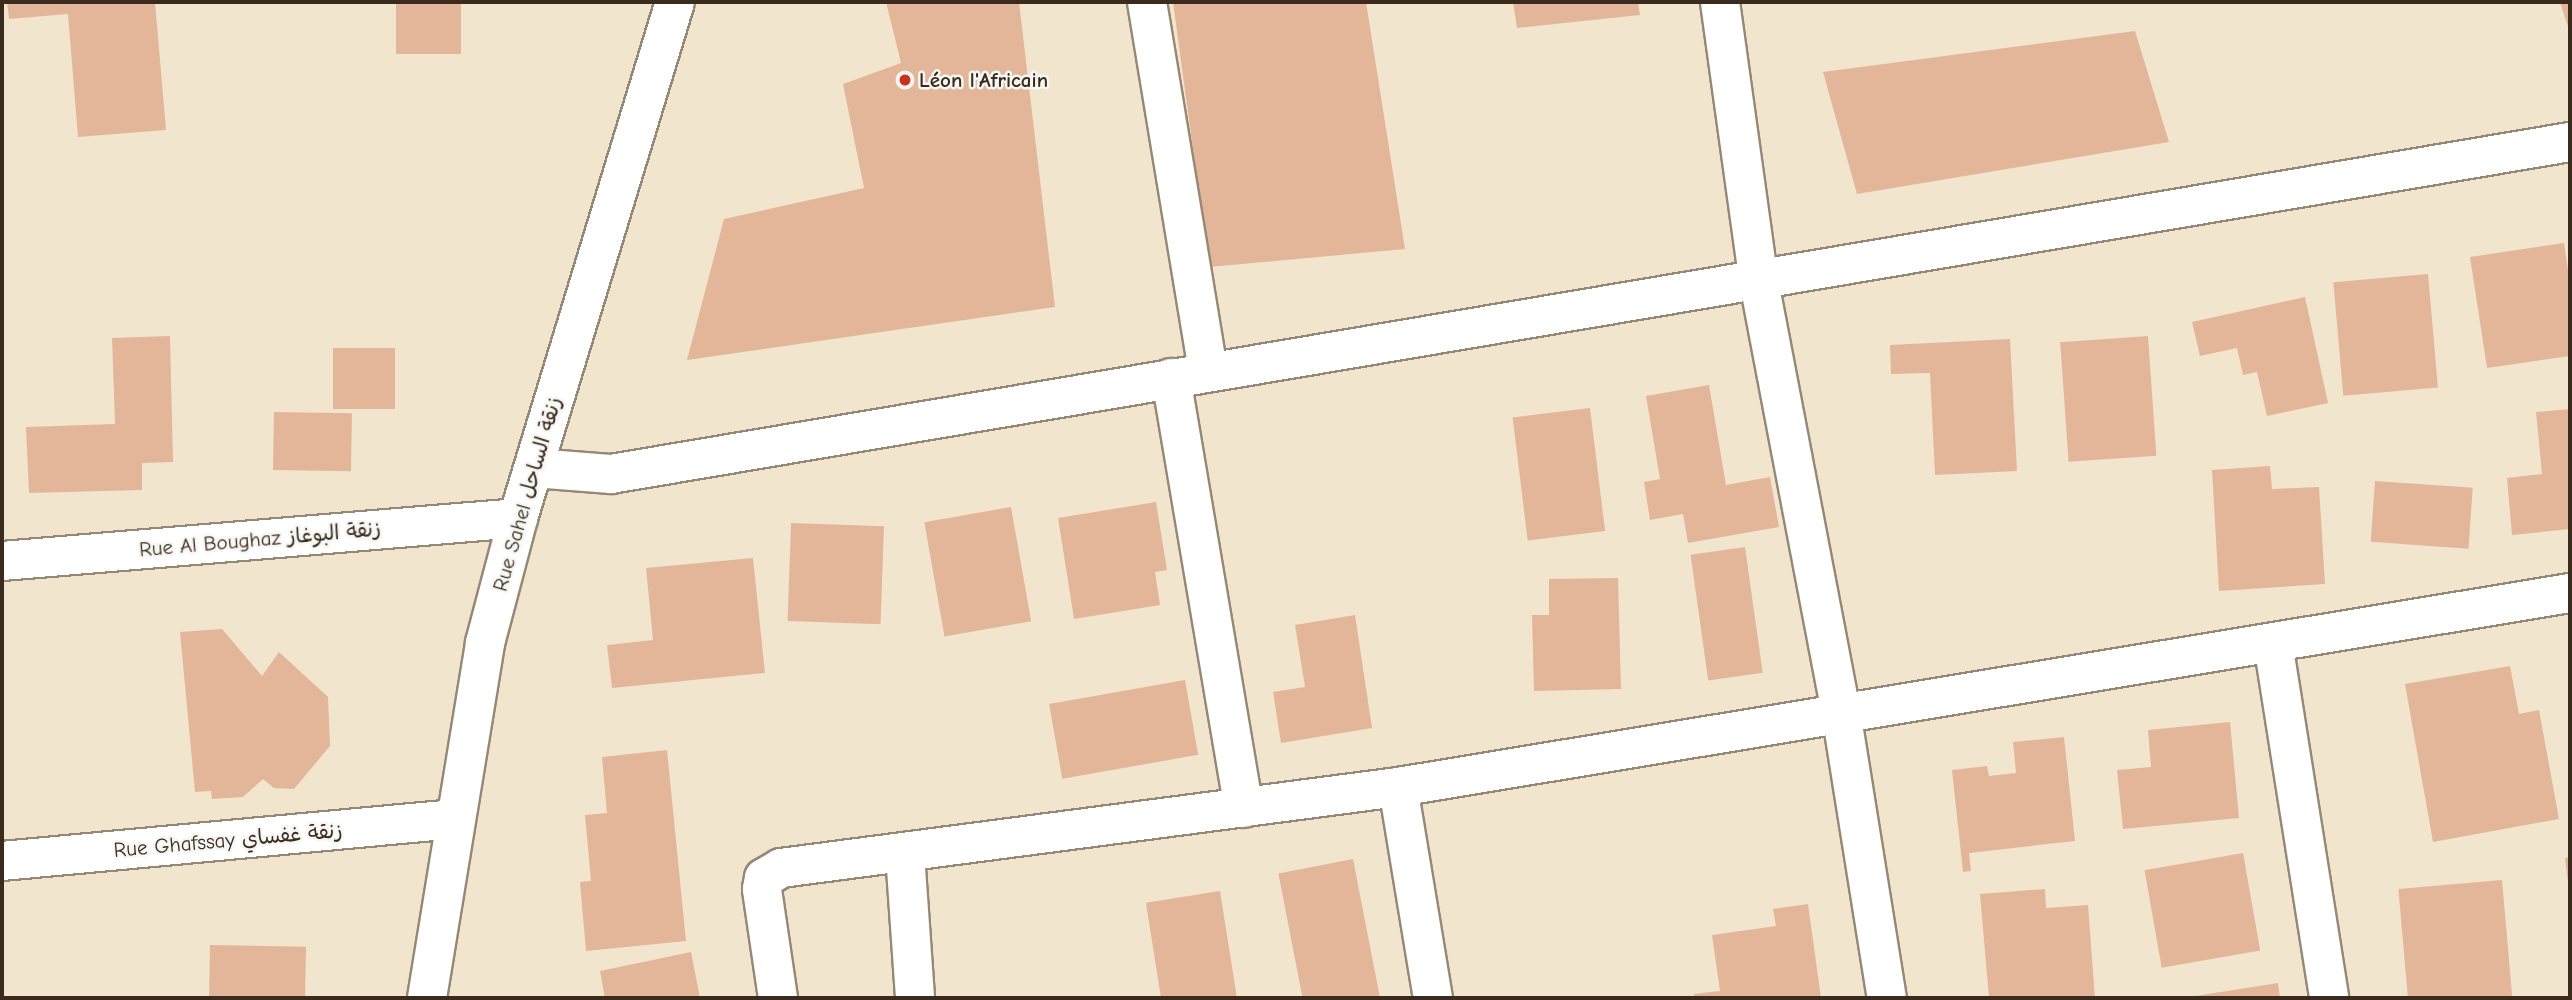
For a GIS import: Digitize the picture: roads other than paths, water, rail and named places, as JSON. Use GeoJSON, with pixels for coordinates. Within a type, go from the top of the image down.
{"type":"FeatureCollection","features":[{"type":"Feature","properties":{"kind":"street","name":"Rue Sahel زنقة الساحل"},"geometry":{"type":"LineString","coordinates":[[427,998],[454,819],[485,643],[518,518],[675,2]]}},
{"type":"Feature","properties":{"kind":"street"},"geometry":{"type":"LineString","coordinates":[[1147,2],[1244,808]]}},
{"type":"Feature","properties":{"kind":"street"},"geometry":{"type":"LineString","coordinates":[[1720,2],[1758,277],[1841,712],[1887,998]]}},
{"type":"Feature","properties":{"kind":"street"},"geometry":{"type":"LineString","coordinates":[[534,468],[611,474],[1758,277],[2570,142]]}},
{"type":"Feature","properties":{"kind":"street","name":"Rue Al Boughaz زنقة البوغاز"},"geometry":{"type":"LineString","coordinates":[[2,561],[518,518]]}},
{"type":"Feature","properties":{"kind":"street"},"geometry":{"type":"LineString","coordinates":[[778,998],[763,899],[764,878],[781,868],[905,854],[1398,787],[2570,593]]}},
{"type":"Feature","properties":{"kind":"street"},"geometry":{"type":"LineString","coordinates":[[2273,643],[2329,998]]}},
{"type":"Feature","properties":{"kind":"street"},"geometry":{"type":"LineString","coordinates":[[1398,787],[1433,998]]}},
{"type":"Feature","properties":{"kind":"street","name":"Rue Ghafssay زنقة غفساي"},"geometry":{"type":"LineString","coordinates":[[2,861],[454,819]]}},
{"type":"Feature","properties":{"kind":"street"},"geometry":{"type":"LineString","coordinates":[[905,854],[915,998]]}},
{"type":"Feature","properties":{"kind":"place","name":"Léon l'Africain"},"geometry":{"type":"Point","coordinates":[905,80]}}]}
